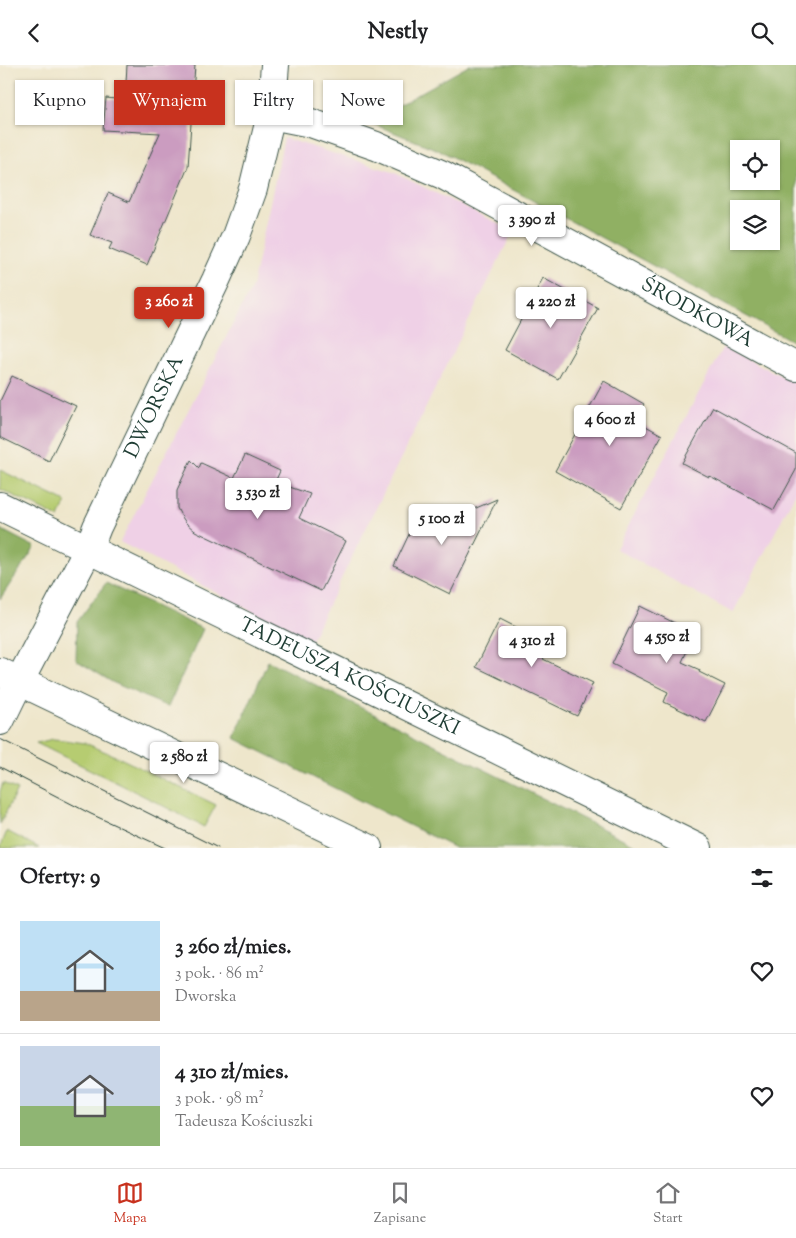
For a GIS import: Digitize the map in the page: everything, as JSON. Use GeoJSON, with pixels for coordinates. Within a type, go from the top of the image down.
{"type":"FeatureCollection","features":[{"type":"Feature","properties":{"kind":"street","name":"DWORSKA"},"geometry":{"type":"LineString","coordinates":[[274,80],[275,65]]}},
{"type":"Feature","properties":{"kind":"street","name":"ŚRODKOWA"},"geometry":{"type":"LineString","coordinates":[[313,124],[376,146],[443,175],[796,367]]}},
{"type":"Feature","properties":{"kind":"street","name":"DWORSKA"},"geometry":{"type":"LineString","coordinates":[[0,721],[9,677],[88,549],[216,281],[236,236],[253,189],[269,125]]}},
{"type":"Feature","properties":{"kind":"street","name":"TADEUSZA KOŚCIUSZKI"},"geometry":{"type":"LineString","coordinates":[[0,506],[698,848]]}},
{"type":"Feature","properties":{"kind":"street"},"geometry":{"type":"LineString","coordinates":[[9,677],[368,848]]}},
{"type":"Feature","properties":{"kind":"shaded area"},"geometry":{"type":"Polygon","coordinates":[[[284,138],[393,172],[513,231],[310,642],[120,542],[252,287],[284,138]]]}},
{"type":"Feature","properties":{"kind":"shaded area"},"geometry":{"type":"Polygon","coordinates":[[[723,347],[796,383],[796,492],[733,613],[616,549],[723,347]]]}},
{"type":"Feature","properties":{"kind":"green space"},"geometry":{"type":"Polygon","coordinates":[[[470,65],[796,65],[796,343],[443,152],[376,125],[403,125],[403,102],[470,65]]]}},
{"type":"Feature","properties":{"kind":"green space"},"geometry":{"type":"Polygon","coordinates":[[[0,470],[66,502],[59,518],[0,489],[0,470]]]}},
{"type":"Feature","properties":{"kind":"green space"},"geometry":{"type":"Polygon","coordinates":[[[0,529],[35,547],[0,599],[0,529]]]}},
{"type":"Feature","properties":{"kind":"green space"},"geometry":{"type":"Polygon","coordinates":[[[106,583],[203,629],[168,707],[112,682],[76,660],[77,622],[106,583]]]}},
{"type":"Feature","properties":{"kind":"green space"},"geometry":{"type":"Polygon","coordinates":[[[268,661],[641,848],[455,848],[234,738],[268,661]]]}},
{"type":"Feature","properties":{"kind":"green space"},"geometry":{"type":"Polygon","coordinates":[[[53,739],[85,743],[216,805],[204,827],[36,743],[53,739]]]}},
{"type":"Feature","properties":{"kind":"green space"},"geometry":{"type":"Polygon","coordinates":[[[3,783],[17,790],[0,824],[0,791],[3,783]]]}},
{"type":"Feature","properties":{"kind":"green space"},"geometry":{"type":"Polygon","coordinates":[[[7,831],[39,848],[0,848],[7,831]]]}},
{"type":"Feature","properties":{"kind":"building"},"geometry":{"type":"Polygon","coordinates":[[[127,65],[195,65],[194,80],[126,80],[127,65]]]}},
{"type":"Feature","properties":{"kind":"building"},"geometry":{"type":"Polygon","coordinates":[[[106,98],[114,99],[114,125],[191,125],[188,167],[147,265],[109,249],[112,243],[90,235],[108,193],[129,202],[160,133],[103,130],[106,98]]]}},
{"type":"Feature","properties":{"kind":"building"},"geometry":{"type":"Polygon","coordinates":[[[543,278],[598,308],[558,379],[505,350],[543,278]]]}},
{"type":"Feature","properties":{"kind":"building"},"geometry":{"type":"Polygon","coordinates":[[[12,376],[76,406],[49,461],[0,437],[0,401],[12,376]]]}},
{"type":"Feature","properties":{"kind":"building"},"geometry":{"type":"Polygon","coordinates":[[[604,381],[644,404],[635,420],[662,435],[621,508],[555,471],[604,381]]]}},
{"type":"Feature","properties":{"kind":"building"},"geometry":{"type":"Polygon","coordinates":[[[713,407],[796,453],[796,470],[774,510],[682,463],[713,407]]]}},
{"type":"Feature","properties":{"kind":"building"},"geometry":{"type":"Polygon","coordinates":[[[245,455],[280,471],[275,482],[310,494],[299,518],[346,541],[321,591],[195,531],[180,514],[177,508],[177,490],[191,460],[199,468],[201,463],[234,478],[245,455]]]}},
{"type":"Feature","properties":{"kind":"building"},"geometry":{"type":"Polygon","coordinates":[[[497,499],[450,594],[394,566],[421,509],[446,521],[497,499]]]}},
{"type":"Feature","properties":{"kind":"building"},"geometry":{"type":"Polygon","coordinates":[[[640,606],[695,633],[682,662],[725,685],[706,722],[664,702],[668,692],[612,664],[640,606]]]}},
{"type":"Feature","properties":{"kind":"building"},"geometry":{"type":"Polygon","coordinates":[[[500,619],[551,645],[543,659],[593,683],[577,716],[476,667],[500,619]]]}},
{"type":"Feature","properties":{"kind":"tram line"},"geometry":{"type":"LineString","coordinates":[[0,739],[218,848]]}},
{"type":"Feature","properties":{"kind":"tram line"},"geometry":{"type":"LineString","coordinates":[[0,767],[91,814],[165,848]]}}]}
